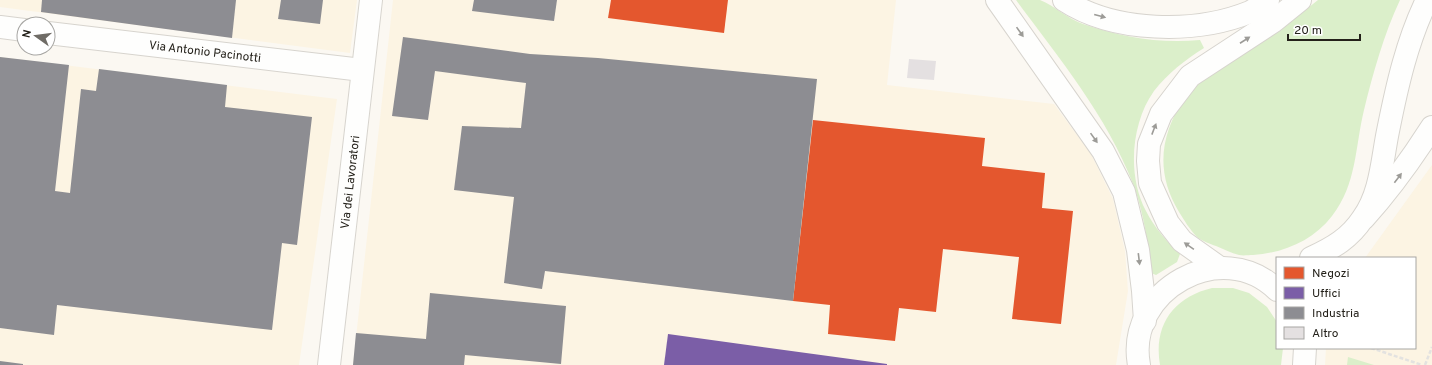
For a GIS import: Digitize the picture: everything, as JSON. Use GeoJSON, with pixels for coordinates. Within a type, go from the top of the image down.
{"type":"FeatureCollection","features":[{"type":"Feature","properties":{"kind":"main road","name":"Via dei Lavoratori"},"geometry":{"type":"LineString","coordinates":[[329,365],[371,0]]}},
{"type":"Feature","properties":{"kind":"main road"},"geometry":{"type":"LineString","coordinates":[[997,0],[1104,151],[1124,192],[1138,250],[1143,291],[1144,321]]}},
{"type":"Feature","properties":{"kind":"main road"},"geometry":{"type":"LineString","coordinates":[[1064,0],[1095,15],[1153,27],[1182,28],[1216,22],[1251,11],[1268,0]]}},
{"type":"Feature","properties":{"kind":"main road"},"geometry":{"type":"LineString","coordinates":[[1220,268],[1182,241],[1168,223],[1150,183],[1148,161],[1149,144],[1161,114],[1190,76],[1274,21],[1300,0]]}},
{"type":"Feature","properties":{"kind":"main road"},"geometry":{"type":"LineString","coordinates":[[1364,218],[1376,194],[1401,71],[1427,0]]}},
{"type":"Feature","properties":{"kind":"main road"},"geometry":{"type":"LineString","coordinates":[[0,28],[16,29]]}},
{"type":"Feature","properties":{"kind":"main road","name":"Via Antonio Pacinotti"},"geometry":{"type":"LineString","coordinates":[[56,34],[362,70]]}},
{"type":"Feature","properties":{"kind":"main road"},"geometry":{"type":"LineString","coordinates":[[1315,257],[1331,253],[1386,194],[1407,166],[1432,127]]}},
{"type":"Feature","properties":{"kind":"main road"},"geometry":{"type":"LineString","coordinates":[[1140,365],[1138,359],[1144,321],[1152,306],[1163,293],[1175,283],[1190,275],[1220,268],[1268,275],[1276,288]]}},
{"type":"Feature","properties":{"kind":"main road"},"geometry":{"type":"LineString","coordinates":[[1304,365],[1305,349]]}},
{"type":"Feature","properties":{"kind":"path"},"geometry":{"type":"LineString","coordinates":[[1425,365],[1432,347]]}},
{"type":"Feature","properties":{"kind":"path"},"geometry":{"type":"LineString","coordinates":[[1374,349],[1422,365]]}},
{"type":"Feature","properties":{"kind":"shaded area"},"geometry":{"type":"Polygon","coordinates":[[[0,0],[357,0],[350,53],[0,7],[0,0]]]}},
{"type":"Feature","properties":{"kind":"shaded area"},"geometry":{"type":"Polygon","coordinates":[[[393,0],[896,0],[887,85],[1054,104],[1091,154],[1113,199],[1125,251],[1128,291],[1116,365],[353,365],[393,0]]]}},
{"type":"Feature","properties":{"kind":"shaded area"},"geometry":{"type":"Polygon","coordinates":[[[0,57],[337,99],[299,365],[0,365],[0,57]]]}},
{"type":"Feature","properties":{"kind":"shaded area"},"geometry":{"type":"Polygon","coordinates":[[[1432,165],[1432,365],[1325,365],[1326,349],[1416,349],[1416,257],[1366,257],[1432,165]]]}},
{"type":"Feature","properties":{"kind":"green space"},"geometry":{"type":"Polygon","coordinates":[[[1016,0],[1040,0],[1077,22],[1112,33],[1155,40],[1200,40],[1204,48],[1177,67],[1154,91],[1140,118],[1136,134],[1134,166],[1140,197],[1149,217],[1180,254],[1177,262],[1156,275],[1151,273],[1143,217],[1133,184],[1110,135],[1081,88],[1016,0]]]}},
{"type":"Feature","properties":{"kind":"green space"},"geometry":{"type":"Polygon","coordinates":[[[1318,0],[1400,0],[1379,54],[1364,110],[1351,178],[1340,204],[1324,225],[1307,239],[1275,252],[1242,255],[1201,240],[1185,222],[1171,197],[1166,182],[1164,154],[1170,125],[1185,97],[1196,85],[1280,29],[1318,0]]]}},
{"type":"Feature","properties":{"kind":"green space"},"geometry":{"type":"Polygon","coordinates":[[[1212,288],[1233,288],[1249,293],[1267,307],[1276,320],[1276,349],[1283,349],[1281,365],[1160,365],[1160,337],[1163,325],[1177,306],[1187,298],[1212,288]]]}},
{"type":"Feature","properties":{"kind":"green space"},"geometry":{"type":"Polygon","coordinates":[[[1348,357],[1374,365],[1347,365],[1348,357]]]}},
{"type":"Feature","properties":{"kind":"building: Negozi"},"geometry":{"type":"Polygon","coordinates":[[[611,0],[728,0],[724,33],[608,18],[611,0]]]}},
{"type":"Feature","properties":{"kind":"building: Negozi"},"geometry":{"type":"Polygon","coordinates":[[[813,120],[985,138],[982,166],[1045,173],[1042,208],[1073,211],[1061,324],[1012,319],[1019,257],[943,249],[936,312],[899,308],[895,341],[828,334],[830,305],[793,301],[813,120]]]}},
{"type":"Feature","properties":{"kind":"building: Uffici"},"geometry":{"type":"Polygon","coordinates":[[[668,334],[887,364],[887,365],[664,365],[668,334]]]}},
{"type":"Feature","properties":{"kind":"building: Industria"},"geometry":{"type":"Polygon","coordinates":[[[42,0],[236,0],[232,38],[41,12],[42,0]]]}},
{"type":"Feature","properties":{"kind":"building: Industria"},"geometry":{"type":"Polygon","coordinates":[[[281,0],[323,0],[320,24],[278,19],[281,0]]]}},
{"type":"Feature","properties":{"kind":"building: Industria"},"geometry":{"type":"Polygon","coordinates":[[[474,0],[557,0],[554,21],[472,11],[474,0]]]}},
{"type":"Feature","properties":{"kind":"building: Industria"},"geometry":{"type":"Polygon","coordinates":[[[403,37],[530,54],[598,58],[817,79],[793,301],[545,271],[542,289],[504,283],[514,197],[454,190],[462,126],[521,128],[526,83],[435,71],[428,120],[392,116],[403,37]]]}},
{"type":"Feature","properties":{"kind":"building: Industria"},"geometry":{"type":"Polygon","coordinates":[[[0,57],[69,65],[55,191],[70,193],[81,89],[96,91],[99,69],[227,85],[225,107],[312,117],[297,245],[282,243],[272,330],[57,305],[54,335],[0,328],[0,57]]]}},
{"type":"Feature","properties":{"kind":"building: Industria"},"geometry":{"type":"Polygon","coordinates":[[[430,293],[566,306],[561,364],[465,355],[464,365],[353,365],[356,333],[426,339],[430,293]]]}},
{"type":"Feature","properties":{"kind":"building: Industria"},"geometry":{"type":"Polygon","coordinates":[[[0,361],[23,364],[23,365],[0,365],[0,361]]]}},
{"type":"Feature","properties":{"kind":"building: Altro"},"geometry":{"type":"Polygon","coordinates":[[[909,59],[936,61],[934,80],[907,78],[909,59]]]}}]}
